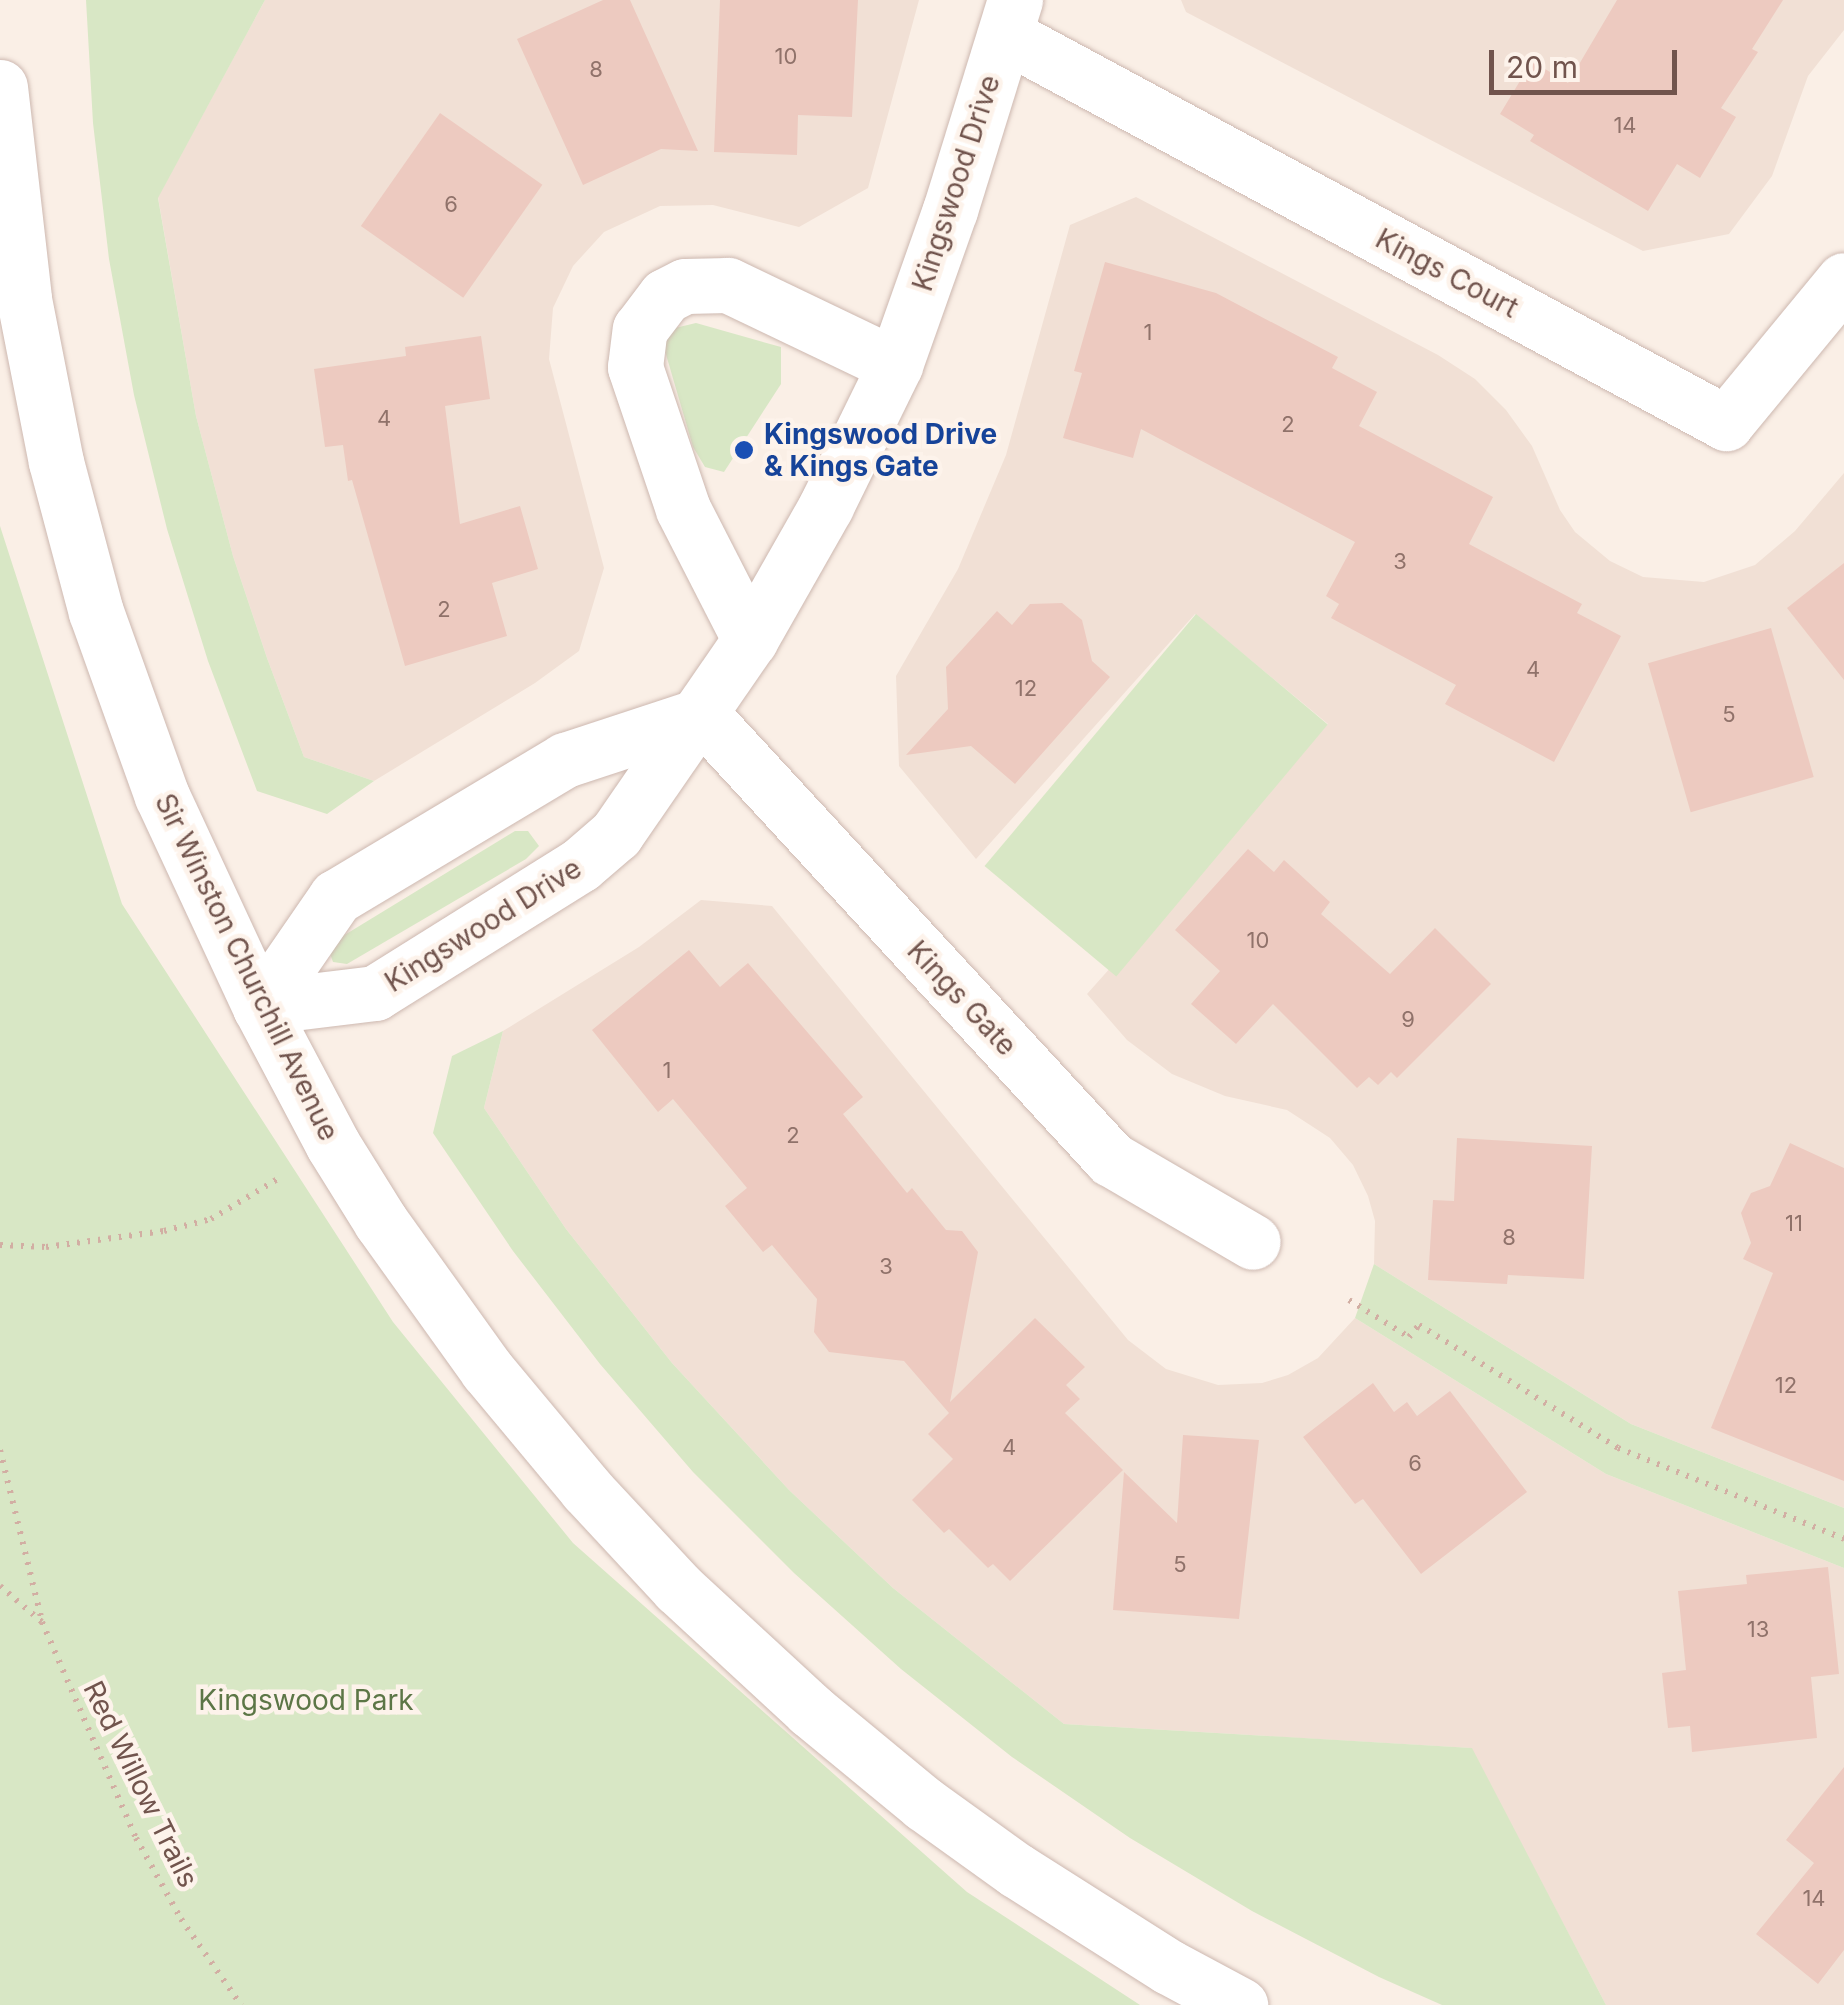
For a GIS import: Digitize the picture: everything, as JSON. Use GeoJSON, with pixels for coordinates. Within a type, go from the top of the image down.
{"type":"FeatureCollection","features":[{"type":"Feature","properties":{"kind":"street","name":"Kings Court"},"geometry":{"type":"LineString","coordinates":[[1010,17],[1726,423],[1844,280]]}},
{"type":"Feature","properties":{"kind":"street","name":"Kingswood Drive"},"geometry":{"type":"LineString","coordinates":[[260,1007],[375,993],[580,865],[616,834],[702,716],[750,640],[826,506],[895,365],[1010,17]]}},
{"type":"Feature","properties":{"kind":"street","name":"Sir Winston Churchill Avenue"},"geometry":{"type":"LineString","coordinates":[[0,86],[24,299],[56,462],[96,612],[162,796],[260,1007],[343,1160],[487,1370],[586,1489],[678,1588],[810,1710],[924,1804],[1016,1870],[1169,1967],[1240,2005]]}},
{"type":"Feature","properties":{"kind":"street"},"geometry":{"type":"LineString","coordinates":[[750,640],[683,510],[635,368],[640,329],[650,312],[675,291],[706,283],[728,286],[895,365]]}},
{"type":"Feature","properties":{"kind":"street"},"geometry":{"type":"LineString","coordinates":[[260,1007],[336,898],[565,760],[702,716]]}},
{"type":"Feature","properties":{"kind":"street","name":"Kings Gate"},"geometry":{"type":"LineString","coordinates":[[702,716],[1111,1159],[1253,1242]]}},
{"type":"Feature","properties":{"kind":"path"},"geometry":{"type":"LineString","coordinates":[[0,1245],[46,1247],[164,1231],[211,1218],[281,1176]]}},
{"type":"Feature","properties":{"kind":"path"},"geometry":{"type":"LineString","coordinates":[[1349,1300],[1409,1337],[1419,1325],[1618,1448],[1844,1539]]}},
{"type":"Feature","properties":{"kind":"path"},"geometry":{"type":"LineString","coordinates":[[0,1450],[42,1622]]}},
{"type":"Feature","properties":{"kind":"path","name":"Red Willow Trails"},"geometry":{"type":"LineString","coordinates":[[0,1586],[42,1622],[136,1838],[181,1919],[241,2005]]}},
{"type":"Feature","properties":{"kind":"shaded area"},"geometry":{"type":"Polygon","coordinates":[[[265,0],[919,0],[868,188],[799,227],[713,205],[660,206],[604,232],[573,266],[553,308],[549,359],[604,568],[579,651],[535,683],[374,781],[304,757],[267,658],[233,556],[196,416],[158,197],[265,0]]]}},
{"type":"Feature","properties":{"kind":"shaded area"},"geometry":{"type":"Polygon","coordinates":[[[1181,0],[1844,0],[1844,30],[1808,76],[1772,176],[1729,234],[1643,251],[1186,12],[1181,0]]]}},
{"type":"Feature","properties":{"kind":"shaded area"},"geometry":{"type":"Polygon","coordinates":[[[1136,197],[1438,355],[1475,379],[1506,410],[1532,446],[1560,510],[1575,532],[1610,561],[1643,577],[1704,582],[1755,565],[1795,531],[1844,473],[1844,1508],[1631,1424],[1374,1264],[1375,1221],[1368,1196],[1353,1165],[1330,1138],[1287,1110],[1225,1096],[1172,1074],[1127,1040],[1087,994],[1328,724],[1195,614],[976,859],[899,766],[896,676],[958,569],[1006,455],[1070,225],[1136,197]]]}},
{"type":"Feature","properties":{"kind":"shaded area"},"geometry":{"type":"Polygon","coordinates":[[[701,900],[772,906],[1128,1340],[1166,1369],[1218,1385],[1262,1383],[1288,1375],[1318,1358],[1355,1318],[1606,1474],[1844,1568],[1844,2005],[1606,2005],[1471,1748],[1064,1724],[893,1588],[789,1490],[672,1363],[566,1229],[484,1108],[503,1031],[639,947],[701,900]]]}},
{"type":"Feature","properties":{"kind":"green space"},"geometry":{"type":"Polygon","coordinates":[[[86,0],[265,0],[158,198],[196,416],[233,556],[267,658],[304,757],[374,781],[327,814],[257,791],[208,661],[167,529],[134,395],[109,259],[93,123],[86,0]]]}},
{"type":"Feature","properties":{"kind":"green space"},"geometry":{"type":"Polygon","coordinates":[[[696,323],[781,347],[781,384],[724,472],[705,467],[693,447],[665,351],[666,340],[675,328],[696,323]]]}},
{"type":"Feature","properties":{"kind":"green space","name":"Kingswood Park"},"geometry":{"type":"Polygon","coordinates":[[[0,526],[122,904],[393,1322],[573,1543],[967,1892],[1140,2005],[0,2005],[0,526]]]}},
{"type":"Feature","properties":{"kind":"green space"},"geometry":{"type":"Polygon","coordinates":[[[1196,614],[1328,725],[1116,977],[985,866],[1196,614]]]}},
{"type":"Feature","properties":{"kind":"green space"},"geometry":{"type":"Polygon","coordinates":[[[515,831],[528,831],[539,846],[526,859],[347,964],[333,962],[328,948],[338,939],[515,831]]]}},
{"type":"Feature","properties":{"kind":"green space"},"geometry":{"type":"Polygon","coordinates":[[[503,1031],[484,1108],[566,1229],[672,1363],[789,1490],[893,1588],[1064,1724],[1472,1748],[1606,2005],[1442,2005],[1379,1977],[1252,1911],[1130,1838],[1012,1757],[901,1669],[794,1573],[693,1472],[600,1364],[513,1251],[433,1133],[452,1056],[503,1031]]]}},
{"type":"Feature","properties":{"kind":"green space"},"geometry":{"type":"Polygon","coordinates":[[[1374,1264],[1631,1424],[1844,1508],[1844,1568],[1606,1474],[1355,1318],[1374,1264]]]}},
{"type":"Feature","properties":{"kind":"building"},"geometry":{"type":"Polygon","coordinates":[[[603,0],[630,0],[698,151],[661,149],[583,185],[517,39],[603,0]]]}},
{"type":"Feature","properties":{"kind":"building"},"geometry":{"type":"Polygon","coordinates":[[[720,0],[858,0],[852,117],[798,115],[797,155],[714,152],[720,0]]]}},
{"type":"Feature","properties":{"kind":"building"},"geometry":{"type":"Polygon","coordinates":[[[1617,0],[1783,0],[1752,49],[1758,52],[1721,108],[1736,117],[1700,178],[1677,164],[1648,211],[1530,141],[1534,135],[1500,114],[1532,61],[1568,83],[1617,0]]]}},
{"type":"Feature","properties":{"kind":"building"},"geometry":{"type":"Polygon","coordinates":[[[440,113],[542,185],[463,298],[361,226],[440,113]]]}},
{"type":"Feature","properties":{"kind":"building"},"geometry":{"type":"Polygon","coordinates":[[[1105,262],[1216,293],[1338,357],[1332,368],[1377,392],[1359,426],[1493,497],[1469,544],[1582,604],[1577,613],[1621,636],[1554,762],[1445,704],[1456,685],[1331,618],[1339,604],[1326,596],[1355,542],[1141,429],[1133,458],[1063,438],[1082,373],[1074,371],[1105,262]]]}},
{"type":"Feature","properties":{"kind":"building"},"geometry":{"type":"Polygon","coordinates":[[[481,336],[490,399],[445,406],[460,524],[520,506],[538,569],[492,583],[507,636],[405,666],[352,480],[348,481],[343,445],[325,447],[314,369],[406,356],[405,347],[481,336]]]}},
{"type":"Feature","properties":{"kind":"building"},"geometry":{"type":"Polygon","coordinates":[[[1844,563],[1844,680],[1787,608],[1844,563]]]}},
{"type":"Feature","properties":{"kind":"building"},"geometry":{"type":"Polygon","coordinates":[[[1062,603],[1082,620],[1092,661],[1110,677],[1015,784],[971,746],[906,755],[948,709],[946,667],[997,611],[1012,625],[1030,604],[1062,603]]]}},
{"type":"Feature","properties":{"kind":"building"},"geometry":{"type":"Polygon","coordinates":[[[1771,628],[1814,777],[1691,812],[1648,663],[1771,628]]]}},
{"type":"Feature","properties":{"kind":"building"},"geometry":{"type":"Polygon","coordinates":[[[1248,849],[1274,872],[1284,860],[1330,902],[1321,914],[1390,974],[1435,928],[1491,984],[1397,1078],[1391,1072],[1378,1085],[1369,1077],[1357,1088],[1273,1004],[1236,1044],[1191,1004],[1220,971],[1175,930],[1248,849]]]}},
{"type":"Feature","properties":{"kind":"building"},"geometry":{"type":"Polygon","coordinates":[[[689,950],[720,987],[748,963],[863,1097],[843,1114],[907,1193],[912,1188],[946,1230],[962,1231],[978,1252],[950,1402],[1035,1318],[1085,1367],[1066,1385],[1080,1399],[1065,1413],[1123,1470],[1010,1581],[993,1564],[988,1568],[949,1529],[944,1533],[912,1500],[953,1459],[928,1434],[949,1413],[904,1361],[829,1352],[814,1332],[817,1299],[772,1245],[763,1252],[725,1206],[747,1188],[673,1099],[658,1112],[592,1030],[689,950]]]}},
{"type":"Feature","properties":{"kind":"building"},"geometry":{"type":"Polygon","coordinates":[[[1457,1138],[1592,1146],[1584,1279],[1508,1275],[1507,1284],[1428,1280],[1433,1200],[1454,1201],[1457,1138]]]}},
{"type":"Feature","properties":{"kind":"building"},"geometry":{"type":"Polygon","coordinates":[[[1790,1143],[1844,1168],[1844,1481],[1711,1428],[1773,1273],[1743,1259],[1751,1243],[1741,1213],[1751,1193],[1770,1186],[1790,1143]]]}},
{"type":"Feature","properties":{"kind":"building"},"geometry":{"type":"Polygon","coordinates":[[[1373,1383],[1394,1412],[1407,1402],[1417,1416],[1450,1391],[1527,1492],[1421,1574],[1363,1499],[1355,1504],[1303,1437],[1373,1383]]]}},
{"type":"Feature","properties":{"kind":"building"},"geometry":{"type":"Polygon","coordinates":[[[1183,1435],[1259,1440],[1239,1619],[1113,1610],[1124,1472],[1177,1523],[1183,1435]]]}},
{"type":"Feature","properties":{"kind":"building"},"geometry":{"type":"Polygon","coordinates":[[[1828,1567],[1839,1674],[1811,1677],[1817,1738],[1692,1752],[1690,1726],[1668,1728],[1662,1673],[1686,1670],[1678,1591],[1747,1584],[1746,1575],[1828,1567]]]}},
{"type":"Feature","properties":{"kind":"building"},"geometry":{"type":"Polygon","coordinates":[[[1844,1767],[1844,1950],[1818,1984],[1756,1934],[1814,1863],[1786,1840],[1844,1767]]]}},
{"type":"Feature","properties":{"kind":"place","name":"Kingswood Drive & Kings Gate"},"geometry":{"type":"Point","coordinates":[744,450]}}]}
